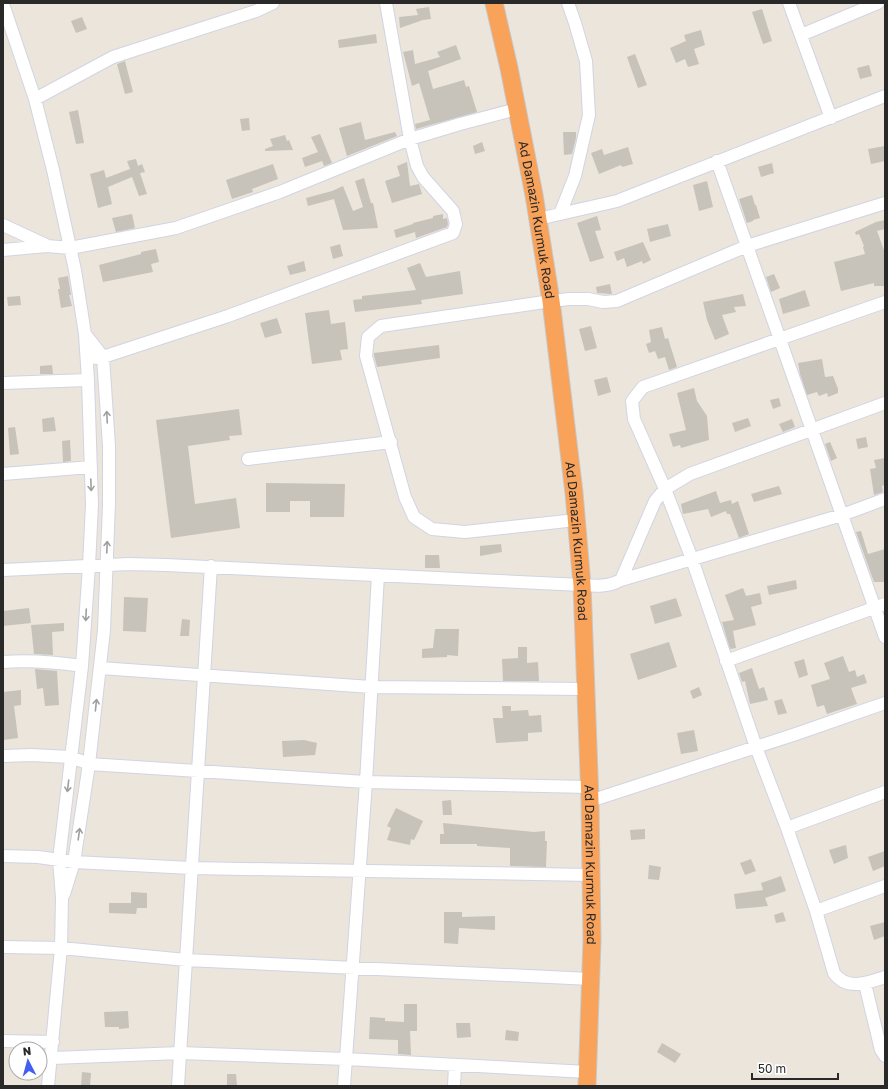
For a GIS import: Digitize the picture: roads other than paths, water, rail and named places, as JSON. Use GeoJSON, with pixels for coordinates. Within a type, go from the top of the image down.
{"type":"FeatureCollection","features":[{"type":"Feature","properties":{"kind":"highway","name":"Ad Damazin Kurmuk Road"},"geometry":{"type":"LineString","coordinates":[[494,3],[517,109],[538,219],[563,400],[582,585],[590,794],[592,940],[587,1079]]}},
{"type":"Feature","properties":{"kind":"street"},"geometry":{"type":"LineString","coordinates":[[35,99],[112,57],[256,11],[273,3]]}},
{"type":"Feature","properties":{"kind":"street"},"geometry":{"type":"LineString","coordinates":[[87,358],[103,357],[228,316],[453,233],[456,224],[453,211],[423,177],[417,166],[410,140],[386,3]]}},
{"type":"Feature","properties":{"kind":"street"},"geometry":{"type":"LineString","coordinates":[[560,214],[574,176],[589,115],[586,61],[568,3]]}},
{"type":"Feature","properties":{"kind":"street"},"geometry":{"type":"LineString","coordinates":[[789,3],[831,118]]}},
{"type":"Feature","properties":{"kind":"street"},"geometry":{"type":"LineString","coordinates":[[801,36],[878,3]]}},
{"type":"Feature","properties":{"kind":"street"},"geometry":{"type":"LineString","coordinates":[[3,4],[35,99],[70,248],[85,334],[88,380],[92,504],[90,566],[82,666],[58,860],[62,898],[61,948],[52,1058],[48,1086]]}},
{"type":"Feature","properties":{"kind":"street"},"geometry":{"type":"LineString","coordinates":[[538,219],[617,201],[885,96]]}},
{"type":"Feature","properties":{"kind":"street"},"geometry":{"type":"LineString","coordinates":[[3,250],[47,246],[70,248],[176,228],[280,192],[410,140],[460,124],[517,109]]}},
{"type":"Feature","properties":{"kind":"street"},"geometry":{"type":"LineString","coordinates":[[717,162],[842,515],[880,606],[885,637]]}},
{"type":"Feature","properties":{"kind":"street"},"geometry":{"type":"LineString","coordinates":[[576,520],[465,532],[432,529],[414,516],[405,497],[366,356],[368,337],[381,326],[550,301],[588,299],[603,302],[617,301],[747,246],[885,203]]}},
{"type":"Feature","properties":{"kind":"street"},"geometry":{"type":"LineString","coordinates":[[3,225],[47,246]]}},
{"type":"Feature","properties":{"kind":"street"},"geometry":{"type":"LineString","coordinates":[[885,302],[643,387],[632,401],[634,420],[665,489],[692,559],[756,747],[787,828],[816,911],[834,973],[838,979],[845,983],[865,984],[885,977]]}},
{"type":"Feature","properties":{"kind":"street"},"geometry":{"type":"LineString","coordinates":[[62,898],[74,862],[89,764],[104,630],[109,504],[109,446],[103,357],[85,334]]}},
{"type":"Feature","properties":{"kind":"street"},"geometry":{"type":"LineString","coordinates":[[3,383],[88,380]]}},
{"type":"Feature","properties":{"kind":"street"},"geometry":{"type":"LineString","coordinates":[[621,580],[655,501],[665,489],[690,474],[885,403]]}},
{"type":"Feature","properties":{"kind":"street"},"geometry":{"type":"LineString","coordinates":[[248,459],[391,442]]}},
{"type":"Feature","properties":{"kind":"street"},"geometry":{"type":"LineString","coordinates":[[3,474],[91,467]]}},
{"type":"Feature","properties":{"kind":"street"},"geometry":{"type":"LineString","coordinates":[[3,570],[129,564],[210,566],[604,586],[842,515],[885,499]]}},
{"type":"Feature","properties":{"kind":"street"},"geometry":{"type":"LineString","coordinates":[[178,1086],[210,566]]}},
{"type":"Feature","properties":{"kind":"street"},"geometry":{"type":"LineString","coordinates":[[344,1086],[366,782],[378,575]]}},
{"type":"Feature","properties":{"kind":"street"},"geometry":{"type":"LineString","coordinates":[[726,661],[880,606]]}},
{"type":"Feature","properties":{"kind":"street"},"geometry":{"type":"LineString","coordinates":[[3,662],[45,662],[82,666]]}},
{"type":"Feature","properties":{"kind":"street"},"geometry":{"type":"LineString","coordinates":[[100,668],[371,687],[586,689]]}},
{"type":"Feature","properties":{"kind":"street"},"geometry":{"type":"LineString","coordinates":[[3,756],[31,755],[71,758],[89,764],[197,772],[590,794],[756,747],[885,703]]}},
{"type":"Feature","properties":{"kind":"street"},"geometry":{"type":"LineString","coordinates":[[787,828],[885,792]]}},
{"type":"Feature","properties":{"kind":"street"},"geometry":{"type":"LineString","coordinates":[[3,856],[38,857],[74,862],[191,868],[591,875]]}},
{"type":"Feature","properties":{"kind":"street"},"geometry":{"type":"LineString","coordinates":[[816,911],[885,886]]}},
{"type":"Feature","properties":{"kind":"street"},"geometry":{"type":"LineString","coordinates":[[3,947],[61,948],[186,960],[591,979]]}},
{"type":"Feature","properties":{"kind":"street"},"geometry":{"type":"LineString","coordinates":[[865,984],[881,1050],[885,1056]]}},
{"type":"Feature","properties":{"kind":"street"},"geometry":{"type":"LineString","coordinates":[[3,1041],[53,1042]]}},
{"type":"Feature","properties":{"kind":"street"},"geometry":{"type":"LineString","coordinates":[[52,1058],[180,1053],[454,1065],[587,1079]]}},
{"type":"Feature","properties":{"kind":"street"},"geometry":{"type":"LineString","coordinates":[[454,1065],[454,1086]]}}]}
